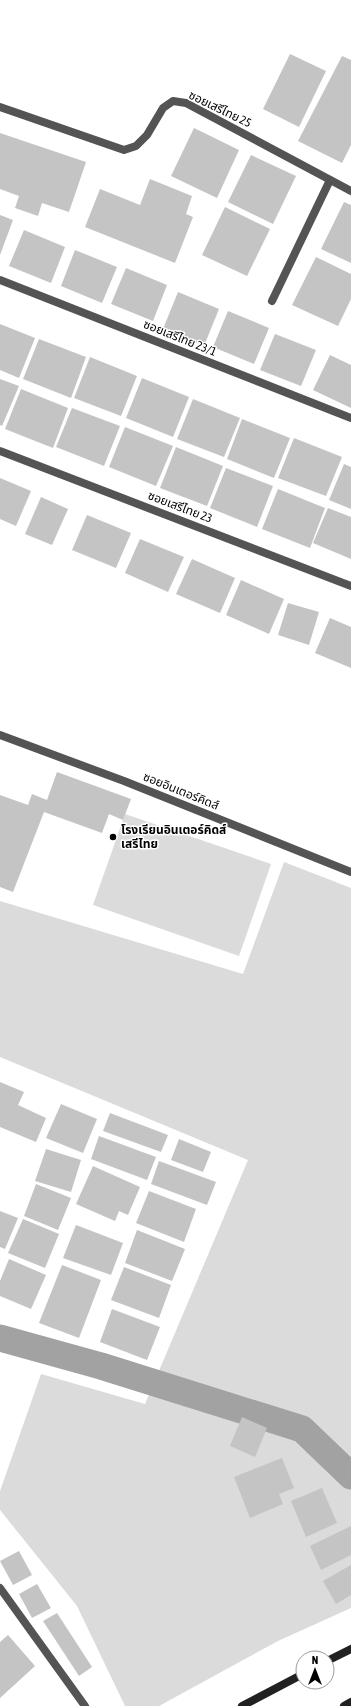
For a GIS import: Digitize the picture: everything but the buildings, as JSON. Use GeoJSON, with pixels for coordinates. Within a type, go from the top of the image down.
{"type":"FeatureCollection","features":[{"type":"Feature","properties":{"kind":"main road"},"geometry":{"type":"LineString","coordinates":[[335,1658],[351,1649]]}},
{"type":"Feature","properties":{"kind":"main road"},"geometry":{"type":"LineString","coordinates":[[242,1706],[295,1678]]}},
{"type":"Feature","properties":{"kind":"main road"},"geometry":{"type":"LineString","coordinates":[[344,1706],[351,1702]]}},
{"type":"Feature","properties":{"kind":"street","name":"ซอยเสรีไทย 25"},"geometry":{"type":"LineString","coordinates":[[0,107],[124,150],[136,146],[147,135],[163,108],[173,101],[186,103],[351,191]]}},
{"type":"Feature","properties":{"kind":"street"},"geometry":{"type":"LineString","coordinates":[[272,301],[330,180]]}},
{"type":"Feature","properties":{"kind":"street","name":"ซอยเสรีไทย 23/1"},"geometry":{"type":"LineString","coordinates":[[0,280],[351,418]]}},
{"type":"Feature","properties":{"kind":"street","name":"ซอยเสรีไทย 23"},"geometry":{"type":"LineString","coordinates":[[0,451],[351,586]]}},
{"type":"Feature","properties":{"kind":"street","name":"ซอยอินเตอร์คิดส์"},"geometry":{"type":"LineString","coordinates":[[0,735],[124,781],[351,872]]}},
{"type":"Feature","properties":{"kind":"street"},"geometry":{"type":"LineString","coordinates":[[0,1588],[85,1706]]}},
{"type":"Feature","properties":{"kind":"shaded area"},"geometry":{"type":"Polygon","coordinates":[[[125,814],[271,864],[239,956],[93,905],[125,814]]]}},
{"type":"Feature","properties":{"kind":"shaded area"},"geometry":{"type":"Polygon","coordinates":[[[284,862],[351,888],[351,1608],[278,1641],[159,1706],[125,1706],[77,1606],[0,1510],[0,1491],[41,1374],[145,1404],[248,1160],[0,1057],[0,901],[243,974],[284,862]]]}},
{"type":"Feature","properties":{"kind":"waterway"},"geometry":{"type":"LineString","coordinates":[[0,1338],[101,1366],[302,1429],[351,1476]]}},
{"type":"Feature","properties":{"kind":"place","name":"โรงเรียนอินเตอร์คิดส์ เสรีไทย"},"geometry":{"type":"Point","coordinates":[113,837]}}]}
